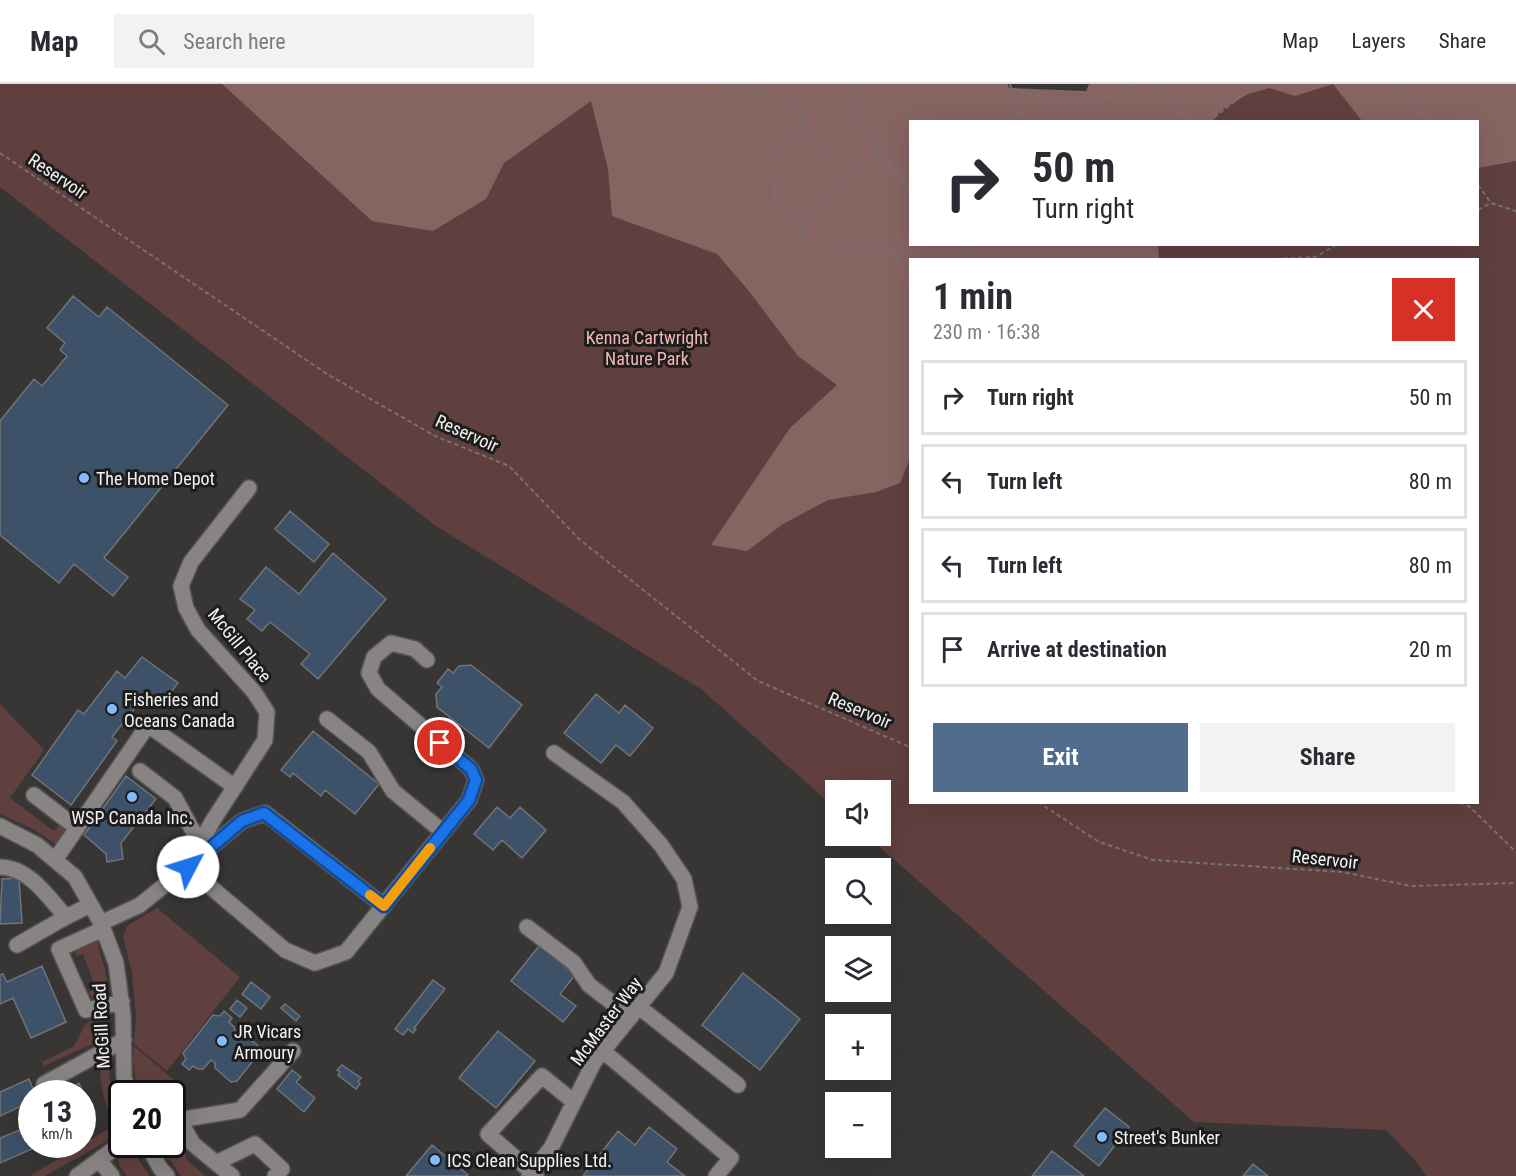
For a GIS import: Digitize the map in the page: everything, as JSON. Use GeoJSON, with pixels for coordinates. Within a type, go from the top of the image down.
{"type":"FeatureCollection","features":[{"type":"Feature","properties":{"kind":"street","name":"McGill Place"},"geometry":{"type":"LineString","coordinates":[[122,1002],[86,1010],[59,949],[140,905],[188,867],[265,740],[267,712],[254,692],[198,630],[186,608],[181,586],[191,562],[249,488]]}},
{"type":"Feature","properties":{"kind":"street"},"geometry":{"type":"LineString","coordinates":[[384,906],[264,813],[242,821],[188,867],[285,950],[315,963],[346,952],[384,906],[469,800],[476,780],[471,769],[378,689],[369,673],[374,657],[391,643],[415,649],[427,660]]}},
{"type":"Feature","properties":{"kind":"street"},"geometry":{"type":"LineString","coordinates":[[327,720],[369,752],[393,790],[443,832]]}},
{"type":"Feature","properties":{"kind":"street"},"geometry":{"type":"LineString","coordinates":[[55,860],[148,725],[235,787]]}},
{"type":"Feature","properties":{"kind":"street","name":"McMaster Way"},"geometry":{"type":"LineString","coordinates":[[532,1175],[551,1148],[594,1062],[666,973],[690,907],[684,879],[661,845],[623,802],[554,753]]}},
{"type":"Feature","properties":{"kind":"street"},"geometry":{"type":"LineString","coordinates":[[140,771],[175,798],[200,844]]}},
{"type":"Feature","properties":{"kind":"street"},"geometry":{"type":"LineString","coordinates":[[34,795],[77,828]]}},
{"type":"Feature","properties":{"kind":"street","name":"McGill Road"},"geometry":{"type":"LineString","coordinates":[[0,826],[37,845],[75,877],[102,926],[116,963],[122,1002],[125,1080]]}},
{"type":"Feature","properties":{"kind":"street"},"geometry":{"type":"LineString","coordinates":[[0,867],[11,867],[27,875],[66,917]]}},
{"type":"Feature","properties":{"kind":"street"},"geometry":{"type":"LineString","coordinates":[[17,945],[90,905]]}},
{"type":"Feature","properties":{"kind":"street"},"geometry":{"type":"LineString","coordinates":[[527,927],[574,963],[589,986],[635,1012],[738,1085]]}},
{"type":"Feature","properties":{"kind":"street"},"geometry":{"type":"LineString","coordinates":[[51,1080],[123,1040]]}},
{"type":"Feature","properties":{"kind":"street"},"geometry":{"type":"LineString","coordinates":[[603,1051],[731,1158],[716,1176]]}},
{"type":"Feature","properties":{"kind":"street"},"geometry":{"type":"LineString","coordinates":[[186,1118],[240,1110],[293,1052]]}},
{"type":"Feature","properties":{"kind":"street"},"geometry":{"type":"LineString","coordinates":[[532,1175],[488,1134],[542,1076],[574,1102]]}},
{"type":"Feature","properties":{"kind":"street"},"geometry":{"type":"LineString","coordinates":[[186,1134],[193,1144],[232,1176]]}},
{"type":"Feature","properties":{"kind":"street"},"geometry":{"type":"LineString","coordinates":[[216,1163],[255,1144],[282,1169],[275,1176]]}},
{"type":"Feature","properties":{"kind":"street"},"geometry":{"type":"LineString","coordinates":[[78,1176],[108,1153]]}},
{"type":"Feature","properties":{"kind":"street"},"geometry":{"type":"LineString","coordinates":[[154,1158],[159,1168],[167,1176]]}},
{"type":"Feature","properties":{"kind":"street"},"geometry":{"type":"LineString","coordinates":[[99,1160],[112,1176]]}},
{"type":"Feature","properties":{"kind":"path"},"geometry":{"type":"LineString","coordinates":[[681,84],[684,89],[704,98],[734,88],[771,93],[797,114],[840,182]]}},
{"type":"Feature","properties":{"kind":"path"},"geometry":{"type":"LineString","coordinates":[[850,84],[855,117],[909,187]]}},
{"type":"Feature","properties":{"kind":"path"},"geometry":{"type":"LineString","coordinates":[[1010,84],[1014,90],[1022,120]]}},
{"type":"Feature","properties":{"kind":"path"},"geometry":{"type":"LineString","coordinates":[[1014,90],[1087,105],[1122,92],[1133,84]]}},
{"type":"Feature","properties":{"kind":"path"},"geometry":{"type":"LineString","coordinates":[[1160,84],[1173,107],[1190,120]]}},
{"type":"Feature","properties":{"kind":"path"},"geometry":{"type":"LineString","coordinates":[[1211,120],[1257,84]]}},
{"type":"Feature","properties":{"kind":"path"},"geometry":{"type":"LineString","coordinates":[[1399,84],[1426,120]]}},
{"type":"Feature","properties":{"kind":"path"},"geometry":{"type":"LineString","coordinates":[[804,125],[777,154],[775,201],[780,210],[794,220],[810,242],[875,245],[888,252],[909,269]]}},
{"type":"Feature","properties":{"kind":"path","name":"Reservoir"},"geometry":{"type":"LineString","coordinates":[[0,153],[327,374],[435,436],[509,466],[579,539],[758,681],[909,747]]}},
{"type":"Feature","properties":{"kind":"path"},"geometry":{"type":"LineString","coordinates":[[800,230],[840,182],[877,156],[909,187]]}},
{"type":"Feature","properties":{"kind":"path"},"geometry":{"type":"LineString","coordinates":[[1479,186],[1491,203],[1516,211]]}},
{"type":"Feature","properties":{"kind":"path"},"geometry":{"type":"LineString","coordinates":[[1479,209],[1491,203]]}},
{"type":"Feature","properties":{"kind":"path"},"geometry":{"type":"LineString","coordinates":[[958,246],[973,258]]}},
{"type":"Feature","properties":{"kind":"path"},"geometry":{"type":"LineString","coordinates":[[1003,246],[1018,258]]}},
{"type":"Feature","properties":{"kind":"path"},"geometry":{"type":"LineString","coordinates":[[1100,246],[1112,258]]}},
{"type":"Feature","properties":{"kind":"path"},"geometry":{"type":"LineString","coordinates":[[1294,258],[1315,257],[1334,246]]}},
{"type":"Feature","properties":{"kind":"path","name":"Reservoir"},"geometry":{"type":"LineString","coordinates":[[1041,804],[1099,843],[1153,860],[1342,872],[1411,886],[1516,883]]}},
{"type":"Feature","properties":{"kind":"path"},"geometry":{"type":"LineString","coordinates":[[1464,804],[1470,807],[1516,852]]}},
{"type":"Feature","properties":{"kind":"green space","name":"Kenna Cartwright Nature Park"},"geometry":{"type":"Polygon","coordinates":[[[0,84],[963,84],[913,120],[909,120],[909,246],[1479,246],[1479,120],[1113,120],[1140,84],[1516,84],[1516,1176],[1426,1176],[1414,1159],[1386,1130],[1194,1122],[878,846],[891,846],[891,780],[825,780],[825,799],[701,689],[436,526],[0,187],[0,84]]]}},
{"type":"Feature","properties":{"kind":"green space"},"geometry":{"type":"Polygon","coordinates":[[[0,704],[44,750],[10,798],[54,831],[61,823],[68,832],[56,844],[35,830],[0,814],[0,704]]]}},
{"type":"Feature","properties":{"kind":"green space"},"geometry":{"type":"Polygon","coordinates":[[[157,908],[240,977],[167,1071],[134,1044],[136,1017],[132,972],[123,937],[127,926],[157,908]]]}},
{"type":"Feature","properties":{"kind":"green space"},"geometry":{"type":"Polygon","coordinates":[[[97,941],[109,996],[100,1000],[93,999],[88,992],[96,989],[83,954],[76,956],[76,951],[86,944],[97,941]]]}},
{"type":"Feature","properties":{"kind":"green space"},"geometry":{"type":"Polygon","coordinates":[[[103,1013],[108,1013],[108,1037],[44,1066],[42,1062],[74,1046],[85,1025],[103,1013]]]}},
{"type":"Feature","properties":{"kind":"green space"},"geometry":{"type":"Polygon","coordinates":[[[134,1046],[174,1080],[136,1080],[133,1062],[134,1046]]]}},
{"type":"Feature","properties":{"kind":"green space"},"geometry":{"type":"Polygon","coordinates":[[[108,1057],[110,1080],[108,1080],[108,1110],[102,1090],[103,1063],[108,1057]]]}},
{"type":"Feature","properties":{"kind":"green space"},"geometry":{"type":"Polygon","coordinates":[[[108,1129],[108,1140],[96,1147],[96,1136],[108,1129]]]}},
{"type":"Feature","properties":{"kind":"green space"},"geometry":{"type":"Polygon","coordinates":[[[186,1156],[187,1160],[205,1176],[181,1176],[168,1158],[186,1156]]]}},
{"type":"Feature","properties":{"kind":"green space"},"geometry":{"type":"Polygon","coordinates":[[[60,1158],[77,1158],[45,1176],[30,1176],[60,1158]]]}},
{"type":"Feature","properties":{"kind":"green space"},"geometry":{"type":"Polygon","coordinates":[[[119,1158],[137,1158],[149,1176],[127,1176],[119,1158]]]}},
{"type":"Feature","properties":{"kind":"shaded area"},"geometry":{"type":"Polygon","coordinates":[[[222,84],[1008,84],[1009,88],[1086,91],[1089,84],[1333,84],[1295,96],[1269,88],[1248,94],[1220,111],[1214,120],[909,120],[909,246],[1158,246],[1159,258],[909,258],[909,460],[900,483],[876,492],[828,500],[783,524],[747,551],[711,545],[790,428],[837,385],[798,356],[748,290],[717,254],[612,216],[608,169],[591,101],[504,163],[486,199],[433,231],[372,221],[222,84]]]}},
{"type":"Feature","properties":{"kind":"shaded area"},"geometry":{"type":"Polygon","coordinates":[[[1333,84],[1516,84],[1516,161],[1479,168],[1479,120],[1361,120],[1333,84]]]}},
{"type":"Feature","properties":{"kind":"building","name":"The Home Depot"},"geometry":{"type":"Polygon","coordinates":[[[73,296],[99,317],[107,307],[228,405],[104,558],[128,577],[113,596],[74,564],[59,583],[0,535],[0,421],[34,379],[42,386],[67,356],[60,350],[65,343],[47,328],[73,296]]]}},
{"type":"Feature","properties":{"kind":"building"},"geometry":{"type":"Polygon","coordinates":[[[290,511],[329,544],[314,562],[275,529],[290,511]]]}},
{"type":"Feature","properties":{"kind":"building"},"geometry":{"type":"Polygon","coordinates":[[[333,553],[386,599],[318,679],[301,664],[310,654],[270,622],[262,631],[247,619],[255,610],[240,599],[266,567],[299,594],[333,553]]]}},
{"type":"Feature","properties":{"kind":"building","name":"Fisheries and Oceans Canada"},"geometry":{"type":"Polygon","coordinates":[[[142,657],[178,683],[168,696],[146,694],[112,737],[117,741],[71,805],[32,775],[78,710],[84,714],[117,671],[125,678],[142,657]]]}},
{"type":"Feature","properties":{"kind":"building"},"geometry":{"type":"Polygon","coordinates":[[[471,665],[522,705],[489,748],[437,707],[436,694],[442,687],[437,683],[448,669],[453,673],[459,666],[471,665]]]}},
{"type":"Feature","properties":{"kind":"building"},"geometry":{"type":"Polygon","coordinates":[[[596,694],[619,713],[625,705],[653,728],[630,756],[616,745],[601,763],[564,733],[596,694]]]}},
{"type":"Feature","properties":{"kind":"building"},"geometry":{"type":"Polygon","coordinates":[[[313,731],[379,784],[355,814],[325,790],[321,796],[293,773],[290,777],[281,770],[313,731]]]}},
{"type":"Feature","properties":{"kind":"building"},"geometry":{"type":"Polygon","coordinates":[[[126,776],[156,799],[121,843],[123,859],[107,862],[106,854],[84,835],[126,776]]]}},
{"type":"Feature","properties":{"kind":"building"},"geometry":{"type":"Polygon","coordinates":[[[497,807],[510,818],[520,807],[546,830],[522,858],[502,840],[493,850],[474,834],[497,807]]]}},
{"type":"Feature","properties":{"kind":"building"},"geometry":{"type":"Polygon","coordinates":[[[19,878],[22,923],[0,924],[2,879],[19,878]]]}},
{"type":"Feature","properties":{"kind":"building"},"geometry":{"type":"Polygon","coordinates":[[[539,946],[575,975],[560,994],[576,1006],[563,1022],[511,981],[539,946]]]}},
{"type":"Feature","properties":{"kind":"building"},"geometry":{"type":"Polygon","coordinates":[[[42,966],[66,1022],[31,1038],[13,998],[0,1004],[0,975],[3,974],[7,982],[42,966]]]}},
{"type":"Feature","properties":{"kind":"building"},"geometry":{"type":"Polygon","coordinates":[[[743,973],[800,1019],[760,1070],[702,1025],[743,973]]]}},
{"type":"Feature","properties":{"kind":"building"},"geometry":{"type":"Polygon","coordinates":[[[433,980],[445,989],[414,1028],[416,1029],[413,1033],[408,1029],[403,1035],[395,1029],[433,980]]]}},
{"type":"Feature","properties":{"kind":"building"},"geometry":{"type":"Polygon","coordinates":[[[251,982],[270,997],[261,1009],[242,994],[251,982]]]}},
{"type":"Feature","properties":{"kind":"building"},"geometry":{"type":"Polygon","coordinates":[[[237,1000],[247,1008],[240,1017],[230,1009],[237,1000]]]}},
{"type":"Feature","properties":{"kind":"building"},"geometry":{"type":"Polygon","coordinates":[[[285,1004],[300,1016],[296,1021],[281,1008],[285,1004]]]}},
{"type":"Feature","properties":{"kind":"building","name":"JR Vicars Armoury"},"geometry":{"type":"Polygon","coordinates":[[[224,1011],[232,1018],[229,1022],[235,1031],[260,1047],[260,1052],[237,1081],[231,1082],[215,1068],[215,1063],[211,1060],[203,1069],[193,1066],[189,1070],[182,1064],[186,1059],[183,1053],[213,1015],[220,1016],[224,1011]]]}},
{"type":"Feature","properties":{"kind":"building"},"geometry":{"type":"Polygon","coordinates":[[[498,1031],[535,1061],[496,1108],[459,1078],[498,1031]]]}},
{"type":"Feature","properties":{"kind":"building"},"geometry":{"type":"Polygon","coordinates":[[[342,1065],[361,1078],[356,1089],[338,1075],[340,1072],[337,1070],[342,1065]]]}},
{"type":"Feature","properties":{"kind":"building"},"geometry":{"type":"Polygon","coordinates":[[[292,1070],[301,1077],[296,1082],[315,1098],[304,1112],[277,1089],[292,1070]]]}},
{"type":"Feature","properties":{"kind":"building"},"geometry":{"type":"Polygon","coordinates":[[[18,1084],[18,1108],[0,1116],[0,1092],[18,1084]]]}},
{"type":"Feature","properties":{"kind":"building","name":"Street's Bunker"},"geometry":{"type":"Polygon","coordinates":[[[1105,1108],[1129,1127],[1099,1166],[1074,1146],[1105,1108]]]}},
{"type":"Feature","properties":{"kind":"building"},"geometry":{"type":"Polygon","coordinates":[[[649,1127],[677,1149],[667,1162],[685,1176],[583,1176],[618,1131],[635,1145],[649,1127]]]}},
{"type":"Feature","properties":{"kind":"building"},"geometry":{"type":"Polygon","coordinates":[[[18,1131],[18,1155],[0,1163],[0,1138],[18,1131]]]}},
{"type":"Feature","properties":{"kind":"building","name":"ICS Clean Supplies Ltd."},"geometry":{"type":"Polygon","coordinates":[[[432,1145],[468,1175],[406,1176],[432,1145]]]}},
{"type":"Feature","properties":{"kind":"building"},"geometry":{"type":"Polygon","coordinates":[[[1052,1151],[1084,1176],[1032,1176],[1052,1151]]]}},
{"type":"Feature","properties":{"kind":"building"},"geometry":{"type":"Polygon","coordinates":[[[1253,1164],[1268,1176],[1243,1176],[1253,1164]]]}},
{"type":"Feature","properties":{"kind":"slow traffic"},"geometry":{"type":"LineString","coordinates":[[370,895],[384,906],[430,848]]}},
{"type":"Feature","properties":{"kind":"place","name":"The Home Depot"},"geometry":{"type":"Point","coordinates":[84,478]}},
{"type":"Feature","properties":{"kind":"place","name":"Fisheries and Oceans Canada"},"geometry":{"type":"Point","coordinates":[112,709]}},
{"type":"Feature","properties":{"kind":"place","name":"WSP Canada Inc."},"geometry":{"type":"Point","coordinates":[132,797]}},
{"type":"Feature","properties":{"kind":"place","name":"JR Vicars Armoury"},"geometry":{"type":"Point","coordinates":[222,1041]}},
{"type":"Feature","properties":{"kind":"place","name":"Street's Bunker"},"geometry":{"type":"Point","coordinates":[1102,1137]}},
{"type":"Feature","properties":{"kind":"place","name":"ICS Clean Supplies Ltd."},"geometry":{"type":"Point","coordinates":[435,1160]}},
{"type":"Feature","properties":{"kind":"route"},"geometry":{"type":"LineString","coordinates":[[188,867],[242,821],[264,813],[384,906],[469,800],[476,780],[471,769],[440,743]]}}]}
